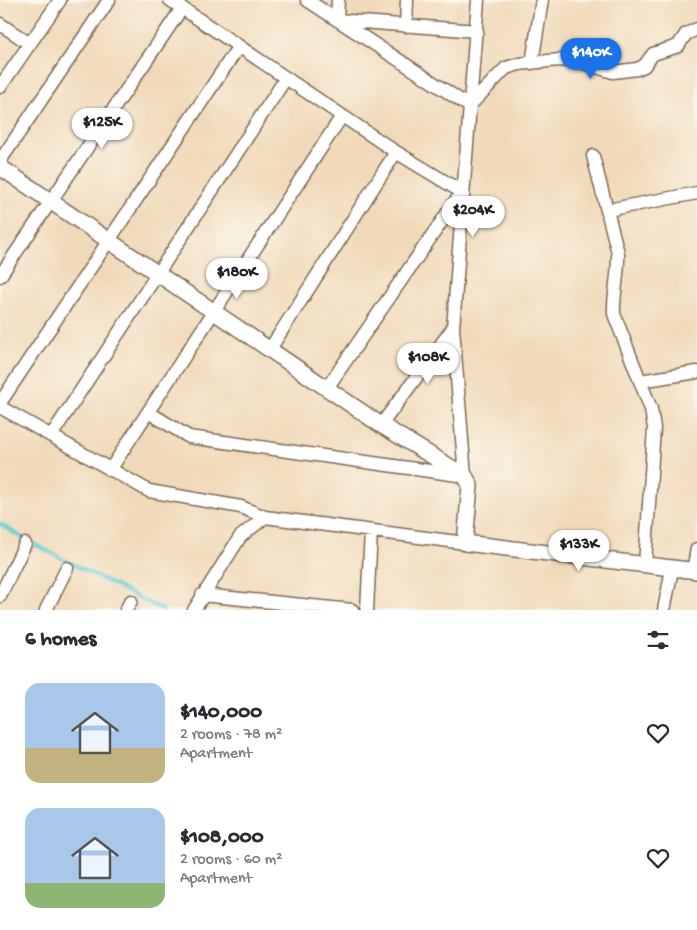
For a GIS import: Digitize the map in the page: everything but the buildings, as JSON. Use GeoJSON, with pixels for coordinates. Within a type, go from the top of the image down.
{"type":"FeatureCollection","features":[{"type":"Feature","properties":{"kind":"street"},"geometry":{"type":"LineString","coordinates":[[0,87],[60,0]]}},
{"type":"Feature","properties":{"kind":"street"},"geometry":{"type":"LineString","coordinates":[[0,162],[109,0]]}},
{"type":"Feature","properties":{"kind":"street"},"geometry":{"type":"LineString","coordinates":[[170,0],[396,152],[462,192]]}},
{"type":"Feature","properties":{"kind":"street"},"geometry":{"type":"LineString","coordinates":[[307,0],[469,106]]}},
{"type":"Feature","properties":{"kind":"street"},"geometry":{"type":"LineString","coordinates":[[338,0],[338,20]]}},
{"type":"Feature","properties":{"kind":"street"},"geometry":{"type":"LineString","coordinates":[[406,26],[407,0]]}},
{"type":"Feature","properties":{"kind":"street"},"geometry":{"type":"LineString","coordinates":[[465,543],[470,485],[465,476],[453,328],[478,0]]}},
{"type":"Feature","properties":{"kind":"street"},"geometry":{"type":"LineString","coordinates":[[532,63],[542,0]]}},
{"type":"Feature","properties":{"kind":"street"},"geometry":{"type":"LineString","coordinates":[[0,276],[182,8]]}},
{"type":"Feature","properties":{"kind":"street"},"geometry":{"type":"LineString","coordinates":[[338,20],[477,31]]}},
{"type":"Feature","properties":{"kind":"street"},"geometry":{"type":"LineString","coordinates":[[0,24],[30,44]]}},
{"type":"Feature","properties":{"kind":"street"},"geometry":{"type":"LineString","coordinates":[[469,106],[506,68],[559,60],[580,62],[613,72],[637,70],[644,66],[653,54],[678,46],[686,34],[697,29]]}},
{"type":"Feature","properties":{"kind":"street"},"geometry":{"type":"LineString","coordinates":[[0,403],[239,46]]}},
{"type":"Feature","properties":{"kind":"street"},"geometry":{"type":"LineString","coordinates":[[51,436],[286,78]]}},
{"type":"Feature","properties":{"kind":"street"},"geometry":{"type":"LineString","coordinates":[[110,470],[342,116]]}},
{"type":"Feature","properties":{"kind":"street"},"geometry":{"type":"LineString","coordinates":[[270,349],[396,152]]}},
{"type":"Feature","properties":{"kind":"street"},"geometry":{"type":"LineString","coordinates":[[593,156],[618,254],[619,266],[613,299],[614,314],[651,409],[654,428],[646,565]]}},
{"type":"Feature","properties":{"kind":"street"},"geometry":{"type":"LineString","coordinates":[[0,167],[381,425],[465,476]]}},
{"type":"Feature","properties":{"kind":"street"},"geometry":{"type":"LineString","coordinates":[[327,388],[462,192]]}},
{"type":"Feature","properties":{"kind":"street"},"geometry":{"type":"LineString","coordinates":[[607,210],[697,194]]}},
{"type":"Feature","properties":{"kind":"street"},"geometry":{"type":"LineString","coordinates":[[381,425],[453,328]]}},
{"type":"Feature","properties":{"kind":"street"},"geometry":{"type":"LineString","coordinates":[[640,381],[697,372]]}},
{"type":"Feature","properties":{"kind":"street"},"geometry":{"type":"LineString","coordinates":[[0,407],[148,491],[241,507],[265,517],[695,571],[697,549]]}},
{"type":"Feature","properties":{"kind":"street"},"geometry":{"type":"LineString","coordinates":[[148,412],[189,437],[465,476]]}},
{"type":"Feature","properties":{"kind":"street"},"geometry":{"type":"LineString","coordinates":[[194,610],[202,594],[240,537],[265,517]]}},
{"type":"Feature","properties":{"kind":"street"},"geometry":{"type":"LineString","coordinates":[[367,610],[371,531]]}},
{"type":"Feature","properties":{"kind":"street"},"geometry":{"type":"LineString","coordinates":[[0,596],[25,544]]}},
{"type":"Feature","properties":{"kind":"street"},"geometry":{"type":"LineString","coordinates":[[46,610],[67,568]]}},
{"type":"Feature","properties":{"kind":"street"},"geometry":{"type":"LineString","coordinates":[[664,610],[672,569]]}},
{"type":"Feature","properties":{"kind":"street"},"geometry":{"type":"LineString","coordinates":[[202,594],[352,610]]}},
{"type":"Feature","properties":{"kind":"waterway"},"geometry":{"type":"LineString","coordinates":[[0,524],[28,541],[163,610]]}}]}
